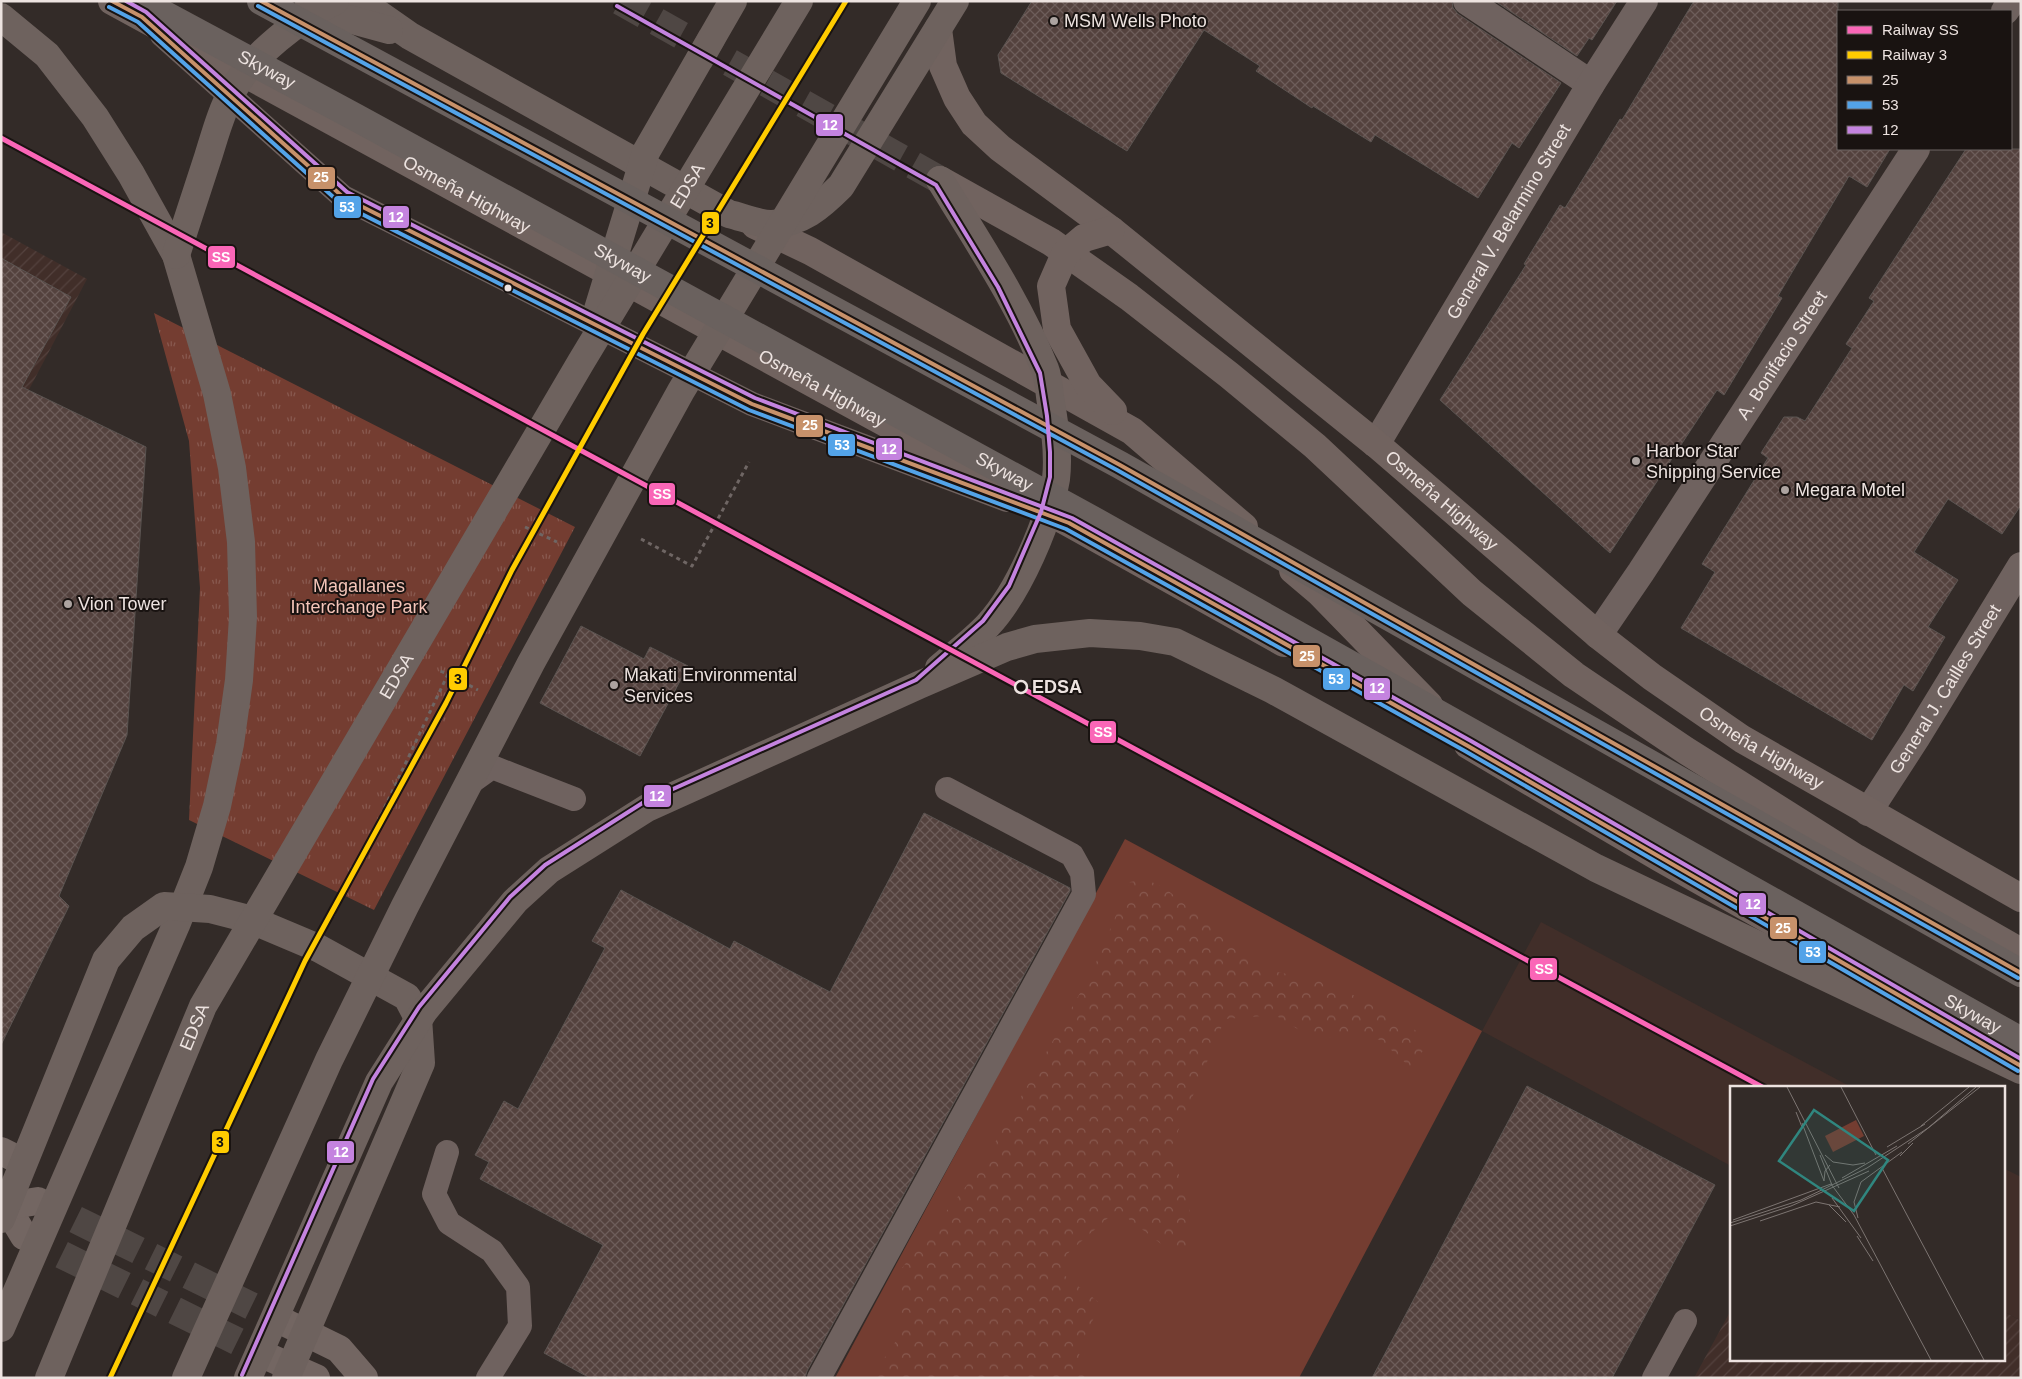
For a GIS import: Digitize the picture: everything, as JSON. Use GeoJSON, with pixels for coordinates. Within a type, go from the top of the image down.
{"type":"FeatureCollection","features":[{"type":"Feature","properties":{"kind":"highway"},"geometry":{"type":"LineString","coordinates":[[262,1],[1120,465],[2021,972]]}},
{"type":"Feature","properties":{"kind":"highway"},"geometry":{"type":"LineString","coordinates":[[285,1],[410,36]]}},
{"type":"Feature","properties":{"kind":"highway"},"geometry":{"type":"LineString","coordinates":[[176,255],[221,118],[233,89],[257,58],[276,40],[300,21],[335,1]]}},
{"type":"Feature","properties":{"kind":"highway"},"geometry":{"type":"LineString","coordinates":[[360,1],[410,36],[729,214],[770,224],[798,219],[822,206],[841,186],[956,1]]}},
{"type":"Feature","properties":{"kind":"highway"},"geometry":{"type":"LineString","coordinates":[[581,362],[646,152],[733,1]]}},
{"type":"Feature","properties":{"kind":"highway","name":"EDSA"},"geometry":{"type":"LineString","coordinates":[[49,1378],[203,1006],[581,362],[799,1]]}},
{"type":"Feature","properties":{"kind":"highway"},"geometry":{"type":"LineString","coordinates":[[186,1378],[329,1060],[464,792],[586,560],[681,391],[917,1]]}},
{"type":"Feature","properties":{"kind":"highway","name":"Skyway"},"geometry":{"type":"LineString","coordinates":[[140,9],[373,126],[1091,518],[2021,1041]]}},
{"type":"Feature","properties":{"kind":"highway"},"geometry":{"type":"LineString","coordinates":[[1,17],[47,55],[95,117],[131,174],[176,255],[217,394],[232,468],[241,542],[243,617],[230,744],[217,806],[199,867],[151,983],[1,1328]]}},
{"type":"Feature","properties":{"kind":"highway"},"geometry":{"type":"LineString","coordinates":[[919,685],[988,625],[1014,588],[1030,556],[1047,514],[1056,478],[1054,424],[1046,371],[1003,284],[940,180]]}},
{"type":"Feature","properties":{"kind":"highway"},"geometry":{"type":"LineString","coordinates":[[248,1378],[379,1082],[424,1011],[515,901],[549,870],[647,808],[919,685],[1007,647],[1035,638],[1090,632],[1140,636],[1175,642],[1272,690],[1596,868],[2021,1070]]}},
{"type":"Feature","properties":{"kind":"highway"},"geometry":{"type":"LineString","coordinates":[[3,1210],[12,1157],[106,960],[133,928],[164,906],[210,909],[249,919],[318,948],[407,997],[418,1018],[421,1063],[297,1328],[283,1368]]}},
{"type":"Feature","properties":{"kind":"main road","name":"Osmeña Highway"},"geometry":{"type":"LineString","coordinates":[[112,1],[140,9],[1069,523],[1468,746],[2021,1066]]}},
{"type":"Feature","properties":{"kind":"main road","name":"Osmeña Highway"},"geometry":{"type":"LineString","coordinates":[[938,29],[943,66],[956,98],[974,124],[1000,148],[1111,230],[1376,444],[1598,635],[1652,677],[1742,739],[2021,898]]}},
{"type":"Feature","properties":{"kind":"main road"},"geometry":{"type":"LineString","coordinates":[[940,180],[1051,242],[1129,297],[1229,375],[1315,446],[1472,593],[1574,675],[1685,750],[1856,858],[2021,952]]}},
{"type":"Feature","properties":{"kind":"main road"},"geometry":{"type":"LineString","coordinates":[[729,214],[810,251],[1132,431]]}},
{"type":"Feature","properties":{"kind":"main road"},"geometry":{"type":"LineString","coordinates":[[1111,230],[1084,238],[1065,254],[1051,286],[1057,329],[1088,385],[1132,431],[1319,592],[1468,746]]}},
{"type":"Feature","properties":{"kind":"main road"},"geometry":{"type":"LineString","coordinates":[[24,1236],[3,1210],[38,1201]]}},
{"type":"Feature","properties":{"kind":"main road"},"geometry":{"type":"LineString","coordinates":[[297,1328],[340,1348],[364,1378]]}},
{"type":"Feature","properties":{"kind":"main road"},"geometry":{"type":"LineString","coordinates":[[283,1368],[316,1378]]}},
{"type":"Feature","properties":{"kind":"street"},"geometry":{"type":"LineString","coordinates":[[1467,1],[1592,84]]}},
{"type":"Feature","properties":{"kind":"street","name":"General V. Belarmino Street"},"geometry":{"type":"LineString","coordinates":[[1376,444],[1592,84],[1644,1]]}},
{"type":"Feature","properties":{"kind":"street","name":"A. Bonifacio Street"},"geometry":{"type":"LineString","coordinates":[[1598,635],[1647,564],[1915,150]]}},
{"type":"Feature","properties":{"kind":"street","name":"General J. Cailles Street"},"geometry":{"type":"LineString","coordinates":[[1868,812],[1916,738],[2021,566]]}},
{"type":"Feature","properties":{"kind":"lane"},"geometry":{"type":"LineString","coordinates":[[140,9],[343,197],[752,404],[1069,523]]}},
{"type":"Feature","properties":{"kind":"lane"},"geometry":{"type":"LineString","coordinates":[[364,973],[464,788],[492,767],[574,799]]}},
{"type":"Feature","properties":{"kind":"lane"},"geometry":{"type":"LineString","coordinates":[[820,1378],[1084,894],[1082,873],[1072,855],[947,789]]}},
{"type":"Feature","properties":{"kind":"lane"},"geometry":{"type":"LineString","coordinates":[[446,1152],[434,1194],[449,1223],[492,1251],[518,1287],[520,1326],[488,1378]]}},
{"type":"Feature","properties":{"kind":"lane"},"geometry":{"type":"LineString","coordinates":[[1654,1378],[1685,1322]]}},
{"type":"Feature","properties":{"kind":"path"},"geometry":{"type":"LineString","coordinates":[[634,536],[692,566],[749,462]]}},
{"type":"Feature","properties":{"kind":"shaded area"},"geometry":{"type":"Polygon","coordinates":[[[1,232],[87,279],[1,443],[1,232]]]}},
{"type":"Feature","properties":{"kind":"shaded area"},"geometry":{"type":"Polygon","coordinates":[[[1541,922],[1849,1086],[1730,1086],[1730,1165],[1482,1031],[1541,922]]]}},
{"type":"Feature","properties":{"kind":"shaded area"},"geometry":{"type":"Polygon","coordinates":[[[2004,1168],[2021,1177],[2021,1321],[2004,1312],[2004,1168]]]}},
{"type":"Feature","properties":{"kind":"shaded area"},"geometry":{"type":"Polygon","coordinates":[[[1730,1312],[1730,1362],[2004,1362],[2004,1312],[2021,1321],[2021,1378],[1694,1378],[1730,1312]]]}},
{"type":"Feature","properties":{"kind":"green space","name":"Magallanes Interchange Park"},"geometry":{"type":"Polygon","coordinates":[[[154,313],[575,527],[374,910],[189,820],[200,588],[189,441],[154,313]]]}},
{"type":"Feature","properties":{"kind":"green space"},"geometry":{"type":"Polygon","coordinates":[[[1125,839],[1482,1031],[1299,1378],[835,1378],[1125,839]]]}},
{"type":"Feature","properties":{"kind":"green space"},"geometry":{"type":"Polygon","coordinates":[[[1145,879],[1165,888],[1262,969],[1331,983],[1412,1027],[1426,1041],[1423,1051],[1410,1067],[1380,1040],[1353,1032],[1317,1041],[1275,1015],[1225,1019],[1171,1148],[1190,1212],[1186,1248],[1169,1250],[1117,1210],[1067,1254],[1064,1275],[1101,1304],[1078,1349],[1085,1378],[871,1378],[900,1335],[902,1268],[981,1167],[1092,972],[1130,882],[1145,879]]]}},
{"type":"Feature","properties":{"kind":"building"},"geometry":{"type":"Polygon","coordinates":[[[1032,1],[1452,1],[1453,8],[1458,14],[1561,83],[1519,148],[1512,143],[1478,198],[1375,135],[1371,142],[1313,106],[1312,108],[1256,71],[1260,66],[1204,30],[1127,151],[1001,73],[998,55],[1032,1]]]}},
{"type":"Feature","properties":{"kind":"building"},"geometry":{"type":"Polygon","coordinates":[[[1495,1],[1617,1],[1592,40],[1589,38],[1577,56],[1495,1]]]}},
{"type":"Feature","properties":{"kind":"building"},"geometry":{"type":"Polygon","coordinates":[[[1694,1],[1838,1],[1837,150],[1889,150],[1867,187],[1849,176],[1778,296],[1782,298],[1724,395],[1717,390],[1610,553],[1440,400],[1526,265],[1524,264],[1560,205],[1565,208],[1620,119],[1622,120],[1694,1]]]}},
{"type":"Feature","properties":{"kind":"building"},"geometry":{"type":"Polygon","coordinates":[[[2021,149],[2021,505],[2002,534],[1948,499],[1914,552],[1958,580],[1928,627],[1945,637],[1913,691],[1904,685],[1872,740],[1681,628],[1715,572],[1702,564],[1768,458],[1761,453],[1784,417],[1797,417],[1805,421],[1852,348],[1846,344],[1874,301],[1869,298],[1965,150],[2021,149]]]}},
{"type":"Feature","properties":{"kind":"building","name":"Vion Tower"},"geometry":{"type":"Polygon","coordinates":[[[1,258],[71,297],[22,387],[146,447],[127,735],[59,896],[69,906],[1,1045],[1,258]]]}},
{"type":"Feature","properties":{"kind":"building","name":"Makati Environmental Services"},"geometry":{"type":"Polygon","coordinates":[[[581,626],[644,659],[650,647],[688,666],[640,756],[540,703],[581,626]]]}},
{"type":"Feature","properties":{"kind":"building"},"geometry":{"type":"Polygon","coordinates":[[[924,813],[1070,888],[1070,891],[807,1371],[805,1378],[590,1378],[544,1353],[603,1245],[480,1179],[489,1162],[475,1155],[504,1101],[518,1109],[605,948],[592,941],[621,890],[730,949],[734,941],[830,992],[924,813]]]}},
{"type":"Feature","properties":{"kind":"building"},"geometry":{"type":"Polygon","coordinates":[[[1527,1086],[1715,1185],[1612,1378],[1372,1378],[1527,1086]]]}},
{"type":"Feature","properties":{"kind":"tunnel"},"geometry":{"type":"LineString","coordinates":[[620,1],[940,180]]}},
{"type":"Feature","properties":{"kind":"tunnel"},"geometry":{"type":"LineString","coordinates":[[38,1201],[288,1324]]}},
{"type":"Feature","properties":{"kind":"tunnel"},"geometry":{"type":"LineString","coordinates":[[24,1236],[273,1359]]}},
{"type":"Feature","properties":{"kind":"rail line","name":"3"},"geometry":{"type":"LineString","coordinates":[[110,1378],[305,961],[446,703],[512,570],[643,334],[846,1]]}},
{"type":"Feature","properties":{"kind":"rail line","name":"SS"},"geometry":{"type":"LineString","coordinates":[[1,138],[1760,1086]]}},
{"type":"Feature","properties":{"kind":"transit line","name":"25"},"geometry":{"type":"LineString","coordinates":[[112,1],[142,17],[343,197],[752,404],[1069,523],[1468,746],[2021,1066]]}},
{"type":"Feature","properties":{"kind":"transit line","name":"12"},"geometry":{"type":"LineString","coordinates":[[126,1],[146,12],[347,192],[755,398],[1072,518],[1471,741],[2021,1059]]}},
{"type":"Feature","properties":{"kind":"transit line","name":"25"},"geometry":{"type":"LineString","coordinates":[[261,1],[1120,465],[2021,973]]}},
{"type":"Feature","properties":{"kind":"transit line","name":"53"},"geometry":{"type":"LineString","coordinates":[[258,6],[1117,470],[2018,978]]}},
{"type":"Feature","properties":{"kind":"transit line","name":"12"},"geometry":{"type":"LineString","coordinates":[[242,1375],[373,1079],[419,1007],[510,897],[545,865],[644,802],[916,680],[983,621],[1009,586],[1041,512],[1050,477],[1050,452],[1047,416],[1040,373],[998,287],[936,185],[617,6]]}},
{"type":"Feature","properties":{"kind":"transit line","name":"53"},"geometry":{"type":"LineString","coordinates":[[109,7],[138,22],[340,203],[749,410],[1066,529],[1465,751],[2018,1071]]}},
{"type":"Feature","properties":{"kind":"place","name":"MSM Wells Photo"},"geometry":{"type":"Point","coordinates":[1054,21]}},
{"type":"Feature","properties":{"kind":"place","name":"Harbor Star Shipping Service"},"geometry":{"type":"Point","coordinates":[1636,461]}},
{"type":"Feature","properties":{"kind":"place","name":"Megara Motel"},"geometry":{"type":"Point","coordinates":[1785,490]}},
{"type":"Feature","properties":{"kind":"place","name":"Vion Tower"},"geometry":{"type":"Point","coordinates":[68,604]}},
{"type":"Feature","properties":{"kind":"place","name":"Makati Environmental Services"},"geometry":{"type":"Point","coordinates":[614,685]}},
{"type":"Feature","properties":{"kind":"place","name":"EDSA"},"geometry":{"type":"Point","coordinates":[1021,687]}}]}
